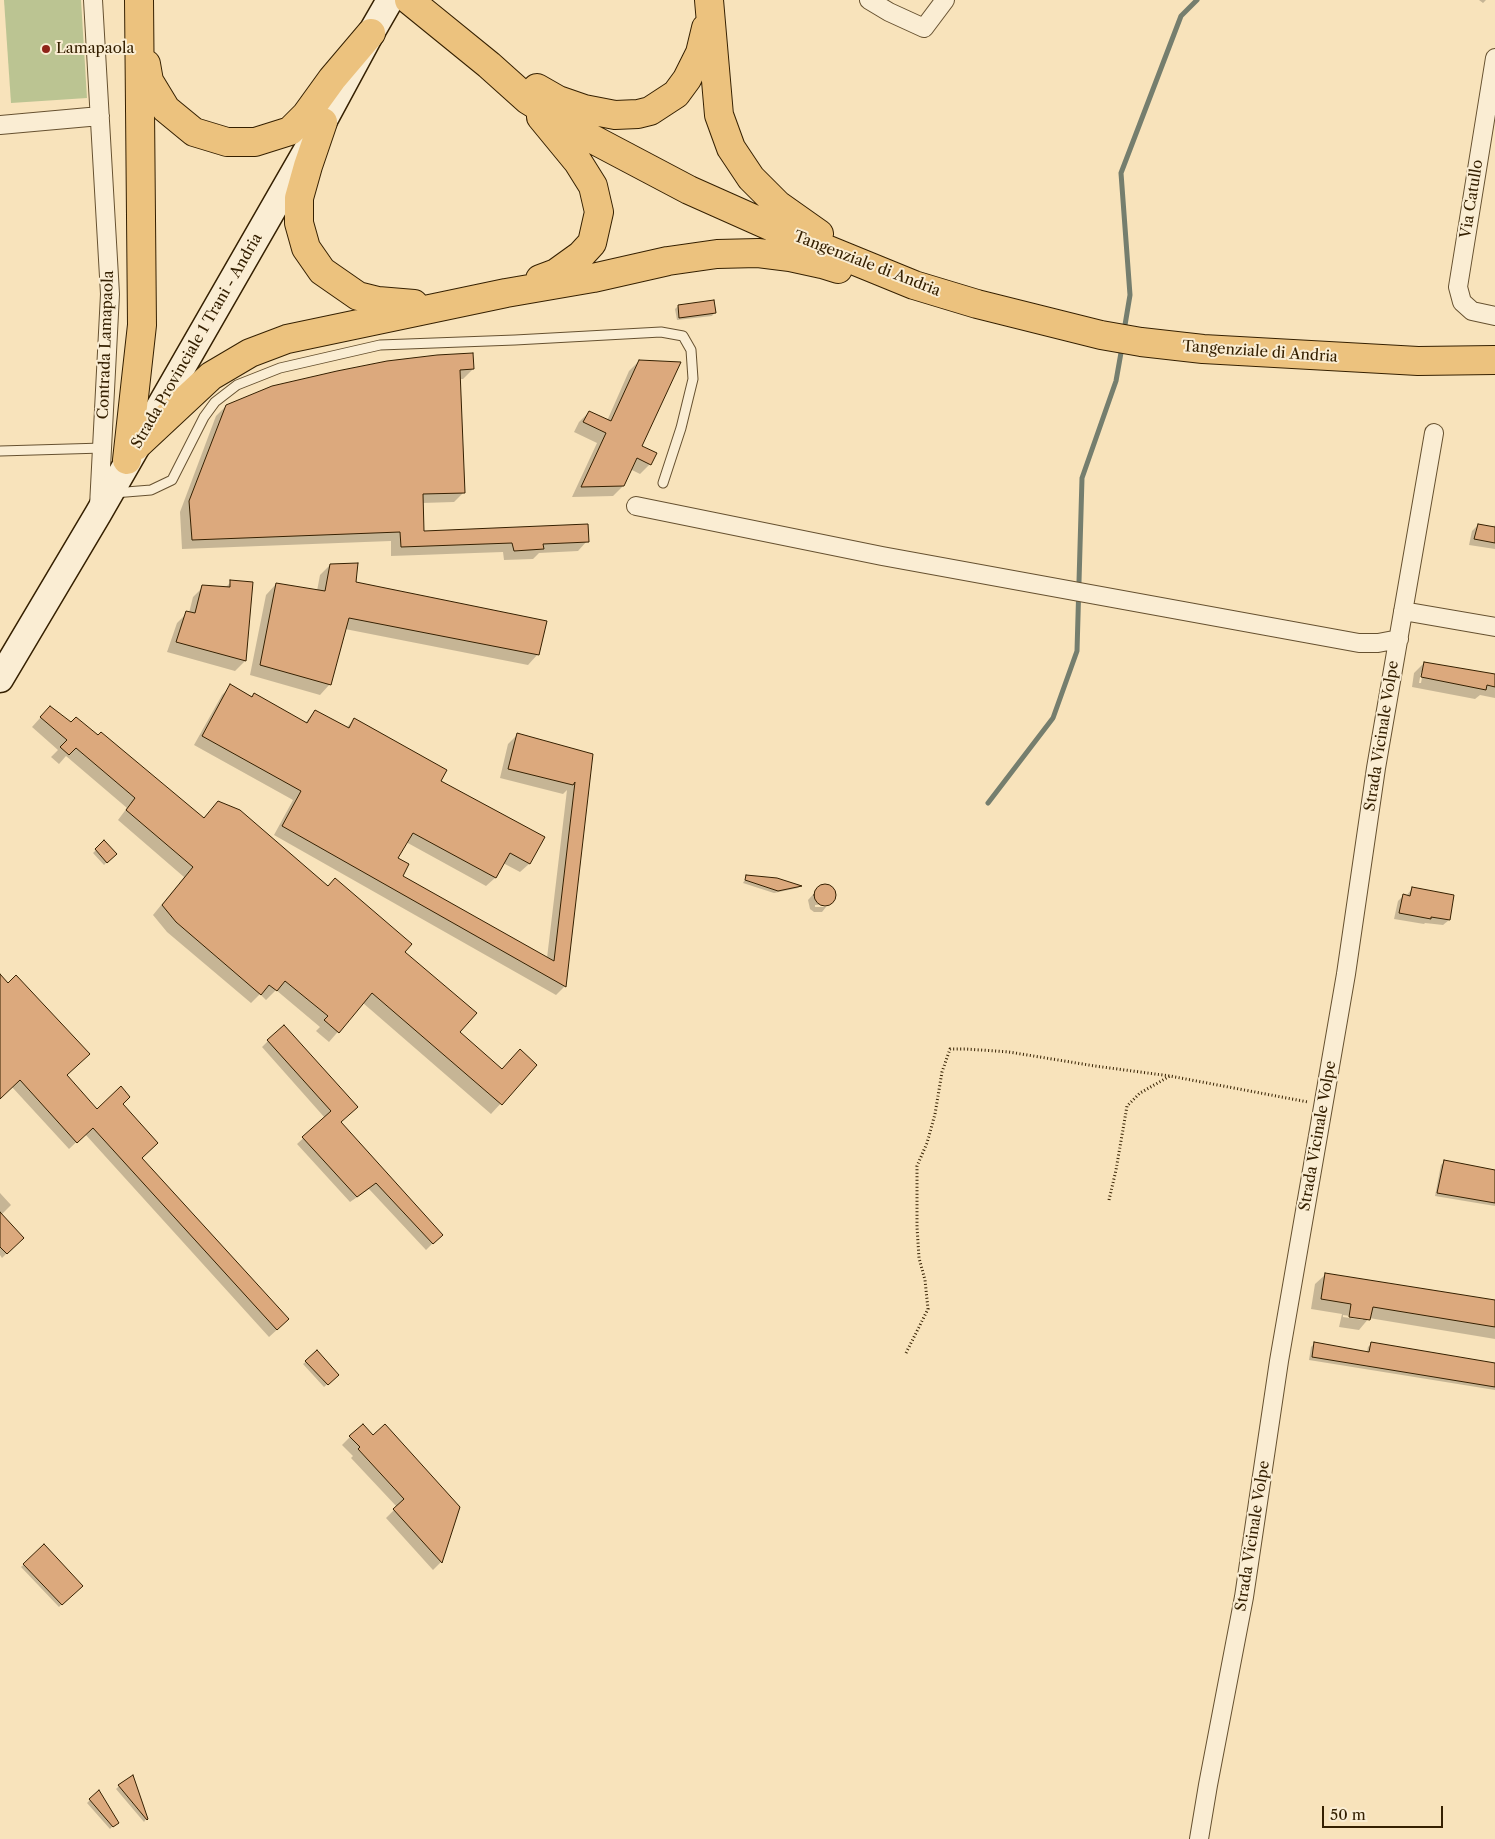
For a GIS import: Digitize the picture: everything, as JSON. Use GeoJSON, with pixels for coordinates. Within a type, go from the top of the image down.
{"type":"FeatureCollection","features":[{"type":"Feature","properties":{"kind":"main road"},"geometry":{"type":"LineString","coordinates":[[131,454],[142,325],[138,0]]}},
{"type":"Feature","properties":{"kind":"main road","name":"Strada Provinciale 1 Trani - Andria"},"geometry":{"type":"LineString","coordinates":[[0,679],[104,504],[131,454],[324,122],[390,0]]}},
{"type":"Feature","properties":{"kind":"main road","name":"Tangenziale di Andria"},"geometry":{"type":"LineString","coordinates":[[409,0],[528,100],[583,134],[689,190],[772,227],[914,284],[977,304],[1101,335],[1141,342],[1203,349],[1418,362],[1495,360]]}},
{"type":"Feature","properties":{"kind":"main road"},"geometry":{"type":"LineString","coordinates":[[479,57],[558,100],[584,109],[615,115],[638,114],[650,111],[676,94],[687,79],[700,53],[709,9]]}},
{"type":"Feature","properties":{"kind":"main road"},"geometry":{"type":"LineString","coordinates":[[709,9],[719,115],[731,148],[751,178],[778,205],[811,229],[881,270]]}},
{"type":"Feature","properties":{"kind":"main road"},"geometry":{"type":"LineString","coordinates":[[139,27],[149,81],[166,109],[194,132],[227,142],[255,142],[290,131],[306,115],[332,79],[371,33]]}},
{"type":"Feature","properties":{"kind":"main road"},"geometry":{"type":"LineString","coordinates":[[506,293],[556,273],[581,255],[592,243],[599,212],[593,186],[578,162],[528,100]]}},
{"type":"Feature","properties":{"kind":"main road"},"geometry":{"type":"LineString","coordinates":[[324,122],[299,198],[299,223],[306,248],[322,271],[358,296],[378,300],[442,306]]}},
{"type":"Feature","properties":{"kind":"main road"},"geometry":{"type":"LineString","coordinates":[[131,454],[211,376],[250,353],[287,339],[506,293],[593,278],[668,261],[717,254],[758,253],[790,257],[822,264],[874,283],[914,284]]}},
{"type":"Feature","properties":{"kind":"main road","name":"Tangenziale di Andria"},"geometry":{"type":"LineString","coordinates":[[1448,362],[1495,368]]}},
{"type":"Feature","properties":{"kind":"street","name":"Contrada Lamapaola"},"geometry":{"type":"LineString","coordinates":[[93,0],[110,294],[103,448],[104,504]]}},
{"type":"Feature","properties":{"kind":"street"},"geometry":{"type":"LineString","coordinates":[[869,0],[889,12],[924,28],[945,0]]}},
{"type":"Feature","properties":{"kind":"street","name":"Via Catullo"},"geometry":{"type":"LineString","coordinates":[[1495,58],[1458,287],[1462,302],[1472,311],[1495,316]]}},
{"type":"Feature","properties":{"kind":"street"},"geometry":{"type":"LineString","coordinates":[[0,125],[100,116]]}},
{"type":"Feature","properties":{"kind":"street","name":"Strada Vicinale Volpe"},"geometry":{"type":"LineString","coordinates":[[1199,1839],[1244,1597],[1279,1361],[1346,974],[1376,768],[1434,433]]}},
{"type":"Feature","properties":{"kind":"street"},"geometry":{"type":"LineString","coordinates":[[636,506],[882,556],[1359,643],[1399,639]]}},
{"type":"Feature","properties":{"kind":"street"},"geometry":{"type":"LineString","coordinates":[[1403,611],[1495,627]]}},
{"type":"Feature","properties":{"kind":"lane"},"geometry":{"type":"LineString","coordinates":[[104,504],[151,490],[172,480],[204,418],[215,402],[237,385],[280,368],[380,345],[661,332],[683,336],[691,350],[693,379],[681,428],[663,483]]}},
{"type":"Feature","properties":{"kind":"lane"},"geometry":{"type":"LineString","coordinates":[[0,451],[103,448]]}},
{"type":"Feature","properties":{"kind":"path"},"geometry":{"type":"LineString","coordinates":[[906,1352],[928,1308],[925,1280],[919,1258],[916,1227],[917,1166],[927,1143],[935,1114],[942,1072],[950,1049],[1009,1052],[1170,1076],[1323,1105]]}},
{"type":"Feature","properties":{"kind":"path"},"geometry":{"type":"LineString","coordinates":[[1108,1200],[1116,1170],[1128,1106],[1140,1093],[1170,1076]]}},
{"type":"Feature","properties":{"kind":"green space","name":"Lamapaola"},"geometry":{"type":"Polygon","coordinates":[[[4,0],[81,0],[87,98],[11,103],[4,0]]]}},
{"type":"Feature","properties":{"kind":"building"},"geometry":{"type":"Polygon","coordinates":[[[714,300],[716,313],[679,318],[678,305],[714,300]]]}},
{"type":"Feature","properties":{"kind":"building"},"geometry":{"type":"Polygon","coordinates":[[[473,353],[474,369],[460,370],[465,493],[423,494],[424,531],[588,524],[589,542],[543,544],[544,549],[514,551],[512,543],[401,547],[400,532],[192,540],[189,501],[226,405],[272,386],[337,371],[387,361],[473,353]]]}},
{"type":"Feature","properties":{"kind":"building"},"geometry":{"type":"Polygon","coordinates":[[[639,360],[681,362],[642,446],[657,453],[651,465],[637,458],[624,486],[581,487],[606,433],[583,422],[589,411],[611,421],[639,360]]]}},
{"type":"Feature","properties":{"kind":"building"},"geometry":{"type":"Polygon","coordinates":[[[1478,524],[1495,527],[1495,543],[1474,539],[1478,524]]]}},
{"type":"Feature","properties":{"kind":"building"},"geometry":{"type":"Polygon","coordinates":[[[358,563],[356,582],[547,621],[539,655],[349,618],[331,685],[260,665],[276,583],[325,591],[330,564],[358,563]]]}},
{"type":"Feature","properties":{"kind":"building"},"geometry":{"type":"Polygon","coordinates":[[[230,580],[253,582],[246,661],[176,642],[186,611],[195,613],[202,585],[230,587],[230,580]]]}},
{"type":"Feature","properties":{"kind":"building"},"geometry":{"type":"Polygon","coordinates":[[[1424,662],[1495,674],[1495,687],[1487,685],[1486,690],[1421,677],[1424,662]]]}},
{"type":"Feature","properties":{"kind":"building"},"geometry":{"type":"Polygon","coordinates":[[[230,684],[252,697],[254,693],[307,723],[315,710],[349,728],[354,718],[447,770],[441,781],[545,837],[530,864],[510,853],[496,878],[413,833],[398,858],[409,864],[403,876],[554,961],[575,782],[573,785],[508,769],[517,733],[593,754],[566,987],[282,826],[301,791],[202,736],[230,684]]]}},
{"type":"Feature","properties":{"kind":"building"},"geometry":{"type":"Polygon","coordinates":[[[50,706],[71,722],[76,717],[98,735],[101,732],[204,818],[218,801],[240,810],[328,886],[335,878],[412,944],[405,952],[477,1013],[460,1032],[502,1069],[520,1049],[537,1065],[502,1105],[372,993],[339,1033],[324,1020],[328,1016],[285,981],[277,991],[269,985],[261,995],[176,922],[162,905],[193,867],[126,810],[135,798],[76,748],[69,755],[60,747],[67,740],[40,717],[50,706]]]}},
{"type":"Feature","properties":{"kind":"building"},"geometry":{"type":"Polygon","coordinates":[[[104,840],[117,854],[107,863],[95,849],[104,840]]]}},
{"type":"Feature","properties":{"kind":"building"},"geometry":{"type":"Polygon","coordinates":[[[746,875],[777,878],[802,886],[778,891],[745,880],[746,875]]]}},
{"type":"Feature","properties":{"kind":"building"},"geometry":{"type":"Polygon","coordinates":[[[825,884],[833,887],[836,895],[833,903],[825,906],[817,903],[814,895],[817,887],[825,884]]]}},
{"type":"Feature","properties":{"kind":"building"},"geometry":{"type":"Polygon","coordinates":[[[1412,887],[1454,895],[1450,920],[1431,917],[1431,919],[1399,913],[1403,894],[1410,896],[1412,887]]]}},
{"type":"Feature","properties":{"kind":"building"},"geometry":{"type":"Polygon","coordinates":[[[0,974],[8,983],[16,975],[90,1054],[67,1075],[97,1109],[121,1086],[130,1097],[123,1104],[158,1143],[142,1158],[289,1319],[277,1330],[93,1128],[77,1143],[20,1080],[0,1099],[0,974]]]}},
{"type":"Feature","properties":{"kind":"building"},"geometry":{"type":"Polygon","coordinates":[[[284,1025],[358,1107],[341,1122],[443,1235],[433,1244],[376,1183],[357,1197],[302,1137],[331,1111],[267,1040],[284,1025]]]}},
{"type":"Feature","properties":{"kind":"building"},"geometry":{"type":"Polygon","coordinates":[[[1444,1160],[1495,1170],[1495,1203],[1437,1193],[1444,1160]]]}},
{"type":"Feature","properties":{"kind":"building"},"geometry":{"type":"Polygon","coordinates":[[[0,1212],[24,1238],[7,1254],[0,1247],[0,1212]]]}},
{"type":"Feature","properties":{"kind":"building"},"geometry":{"type":"Polygon","coordinates":[[[1325,1273],[1495,1300],[1495,1327],[1373,1307],[1370,1320],[1349,1317],[1351,1304],[1321,1299],[1325,1273]]]}},
{"type":"Feature","properties":{"kind":"building"},"geometry":{"type":"Polygon","coordinates":[[[1314,1342],[1369,1352],[1371,1342],[1495,1363],[1495,1387],[1312,1357],[1314,1342]]]}},
{"type":"Feature","properties":{"kind":"building"},"geometry":{"type":"Polygon","coordinates":[[[317,1350],[339,1375],[328,1385],[305,1361],[317,1350]]]}},
{"type":"Feature","properties":{"kind":"building"},"geometry":{"type":"Polygon","coordinates":[[[363,1424],[373,1435],[385,1424],[460,1507],[442,1563],[393,1509],[404,1499],[358,1449],[360,1447],[349,1436],[363,1424]]]}},
{"type":"Feature","properties":{"kind":"building"},"geometry":{"type":"Polygon","coordinates":[[[44,1544],[83,1586],[62,1605],[23,1564],[44,1544]]]}},
{"type":"Feature","properties":{"kind":"building"},"geometry":{"type":"Polygon","coordinates":[[[133,1775],[148,1819],[147,1820],[118,1785],[133,1775]]]}},
{"type":"Feature","properties":{"kind":"building"},"geometry":{"type":"Polygon","coordinates":[[[99,1790],[119,1823],[113,1827],[89,1799],[99,1790]]]}},
{"type":"Feature","properties":{"kind":"waterway"},"geometry":{"type":"LineString","coordinates":[[1124,331],[1130,295],[1121,173],[1181,16],[1197,0]]}},
{"type":"Feature","properties":{"kind":"waterway"},"geometry":{"type":"LineString","coordinates":[[988,803],[1053,718],[1077,651],[1082,478],[1116,381],[1122,347]]}},
{"type":"Feature","properties":{"kind":"place","name":"Lamapaola"},"geometry":{"type":"Point","coordinates":[46,49]}}]}
